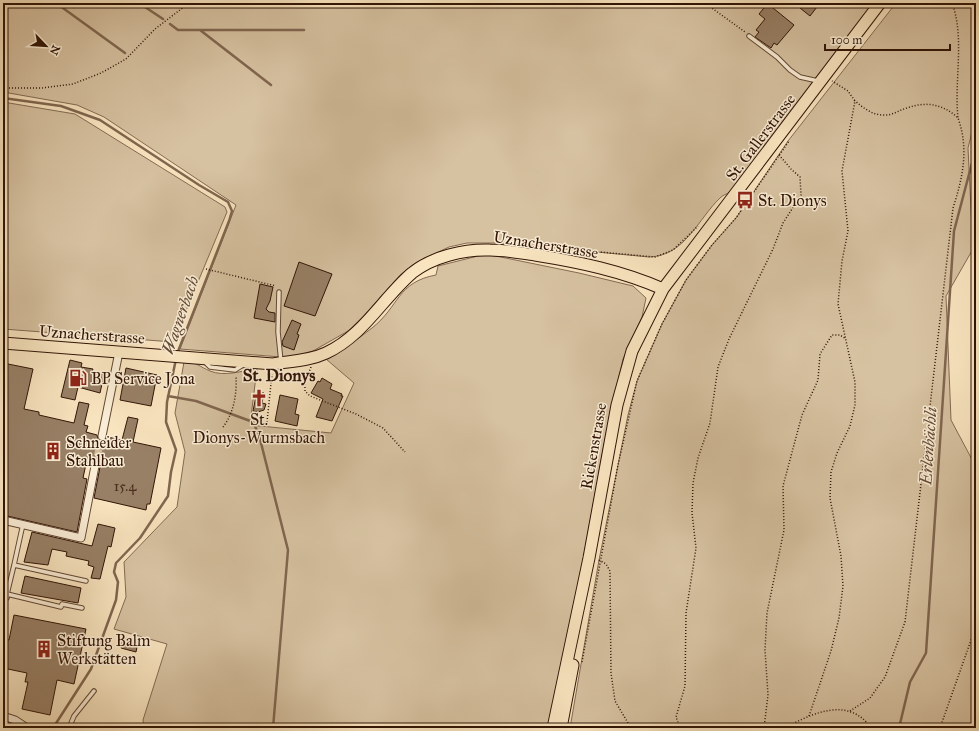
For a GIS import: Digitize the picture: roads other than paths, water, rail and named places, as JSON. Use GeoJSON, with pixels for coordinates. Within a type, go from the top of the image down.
{"type":"FeatureCollection","features":[{"type":"Feature","properties":{"kind":"main road","name":"St. Gallerstrasse"},"geometry":{"type":"LineString","coordinates":[[663,289],[825,85],[880,3]]}},
{"type":"Feature","properties":{"kind":"main road","name":"Uznacherstrasse"},"geometry":{"type":"LineString","coordinates":[[3,343],[200,357],[247,362],[277,363],[312,358],[325,354],[344,344],[366,324],[395,289],[414,272],[431,262],[466,251],[502,251],[582,263],[644,281],[663,289]]}},
{"type":"Feature","properties":{"kind":"main road","name":"Rickenstrasse"},"geometry":{"type":"LineString","coordinates":[[553,728],[566,662],[594,559],[616,405],[632,351],[663,289]]}},
{"type":"Feature","properties":{"kind":"main road","name":"Rickenstrasse"},"geometry":{"type":"LineString","coordinates":[[561,728],[577,638],[578,615]]}},
{"type":"Feature","properties":{"kind":"street"},"geometry":{"type":"LineString","coordinates":[[102,436],[119,352]]}},
{"type":"Feature","properties":{"kind":"street"},"geometry":{"type":"LineString","coordinates":[[3,520],[81,538],[95,466]]}},
{"type":"Feature","properties":{"kind":"street"},"geometry":{"type":"LineString","coordinates":[[3,716],[15,720],[27,728]]}},
{"type":"Feature","properties":{"kind":"lane"},"geometry":{"type":"LineString","coordinates":[[749,36],[800,77],[814,78],[825,85]]}},
{"type":"Feature","properties":{"kind":"lane"},"geometry":{"type":"LineString","coordinates":[[277,363],[279,292]]}},
{"type":"Feature","properties":{"kind":"lane"},"geometry":{"type":"LineString","coordinates":[[200,357],[210,367],[235,370],[247,362]]}},
{"type":"Feature","properties":{"kind":"lane"},"geometry":{"type":"LineString","coordinates":[[3,597],[6,598],[22,524]]}},
{"type":"Feature","properties":{"kind":"lane"},"geometry":{"type":"LineString","coordinates":[[14,565],[86,581]]}},
{"type":"Feature","properties":{"kind":"lane"},"geometry":{"type":"LineString","coordinates":[[7,594],[61,607],[62,604],[82,608]]}},
{"type":"Feature","properties":{"kind":"lane"},"geometry":{"type":"LineString","coordinates":[[69,728],[74,716],[94,691]]}},
{"type":"Feature","properties":{"kind":"waterway"},"geometry":{"type":"LineString","coordinates":[[56,3],[125,53]]}},
{"type":"Feature","properties":{"kind":"waterway"},"geometry":{"type":"LineString","coordinates":[[139,3],[163,19]]}},
{"type":"Feature","properties":{"kind":"waterway"},"geometry":{"type":"LineString","coordinates":[[170,24],[178,30],[304,30]]}},
{"type":"Feature","properties":{"kind":"waterway"},"geometry":{"type":"LineString","coordinates":[[200,30],[271,85]]}},
{"type":"Feature","properties":{"kind":"waterway","name":"Wagnerbach"},"geometry":{"type":"LineString","coordinates":[[3,98],[61,106],[100,120],[199,185],[228,202],[232,211],[229,221],[177,354]]}},
{"type":"Feature","properties":{"kind":"waterway","name":"Erlenbächli"},"geometry":{"type":"LineString","coordinates":[[974,156],[976,142]]}},
{"type":"Feature","properties":{"kind":"waterway","name":"Erlenbächli"},"geometry":{"type":"LineString","coordinates":[[899,728],[910,682],[926,653],[954,231],[972,163]]}},
{"type":"Feature","properties":{"kind":"waterway","name":"Wagnerbach"},"geometry":{"type":"LineString","coordinates":[[53,728],[91,669],[116,600],[118,582],[114,572],[116,563],[140,538],[168,496],[176,450],[166,422],[167,402],[176,359]]}},
{"type":"Feature","properties":{"kind":"waterway"},"geometry":{"type":"LineString","coordinates":[[168,396],[196,401],[253,422],[259,435],[288,550],[273,728]]}},
{"type":"Feature","properties":{"kind":"tunnel"},"geometry":{"type":"LineString","coordinates":[[95,466],[102,436]]}},
{"type":"Feature","properties":{"kind":"place","name":"St. Dionys"},"geometry":{"type":"Point","coordinates":[745,200]}},
{"type":"Feature","properties":{"kind":"place","name":"BP Service Jona"},"geometry":{"type":"Point","coordinates":[78,378]}},
{"type":"Feature","properties":{"kind":"place","name":"St. Dionys-Wurmsbach"},"geometry":{"type":"Point","coordinates":[259,398]}},
{"type":"Feature","properties":{"kind":"place","name":"Schneider Stahlbau"},"geometry":{"type":"Point","coordinates":[53,451]}},
{"type":"Feature","properties":{"kind":"place","name":"Stiftung Balm Werkstätten"},"geometry":{"type":"Point","coordinates":[44,649]}},
{"type":"Feature","properties":{"kind":"district","name":"St. Dionys"},"geometry":{"type":"Point","coordinates":[279,375]}}]}
